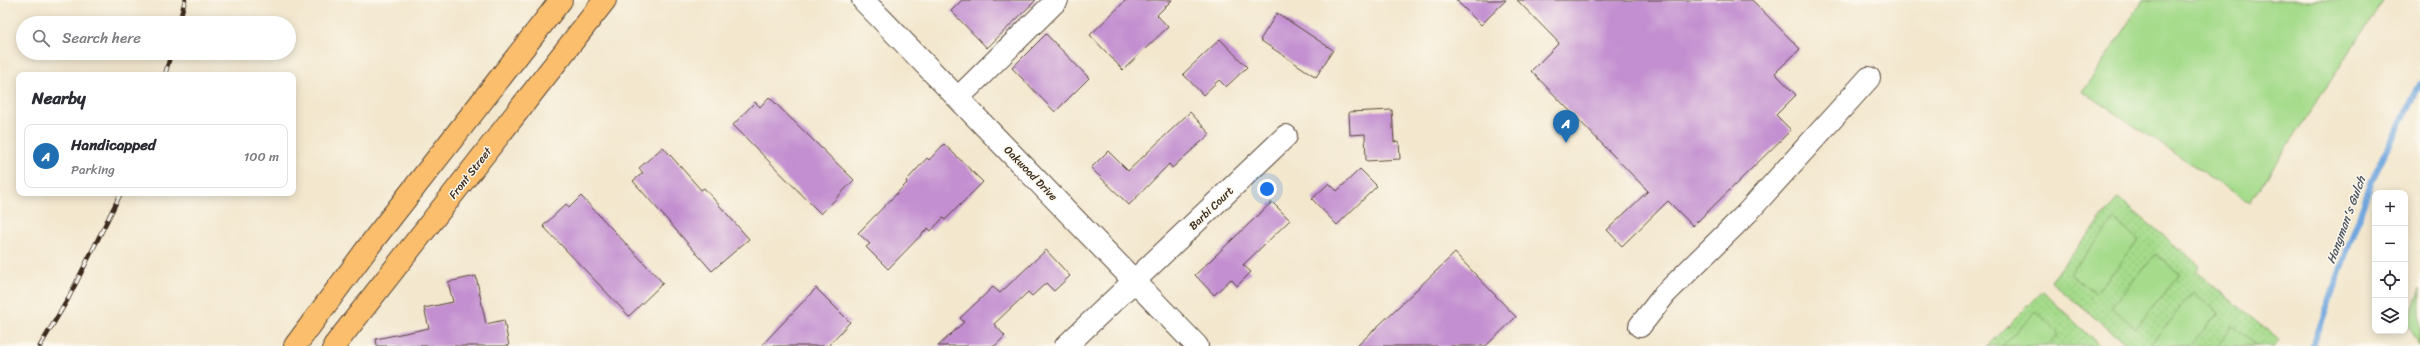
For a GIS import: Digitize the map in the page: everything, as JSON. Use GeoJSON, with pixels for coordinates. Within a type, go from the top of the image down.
{"type":"FeatureCollection","features":[{"type":"Feature","properties":{"kind":"main road"},"geometry":{"type":"LineString","coordinates":[[295,346],[376,238],[561,0]]}},
{"type":"Feature","properties":{"kind":"main road","name":"Front Street"},"geometry":{"type":"LineString","coordinates":[[334,346],[605,0]]}},
{"type":"Feature","properties":{"kind":"street","name":"Oakwood Drive"},"geometry":{"type":"LineString","coordinates":[[863,0],[1135,280],[1197,346]]}},
{"type":"Feature","properties":{"kind":"street"},"geometry":{"type":"LineString","coordinates":[[958,98],[1057,0]]}},
{"type":"Feature","properties":{"kind":"street"},"geometry":{"type":"LineString","coordinates":[[1640,326],[1665,294],[1747,213],[1869,78]]}},
{"type":"Feature","properties":{"kind":"street","name":"Barbi Court"},"geometry":{"type":"LineString","coordinates":[[1066,346],[1286,136]]}},
{"type":"Feature","properties":{"kind":"green space"},"geometry":{"type":"Polygon","coordinates":[[[2143,0],[2384,0],[2250,203],[2083,92],[2143,0]]]}},
{"type":"Feature","properties":{"kind":"green space"},"geometry":{"type":"Polygon","coordinates":[[[2118,198],[2200,266],[2196,272],[2279,339],[2273,346],[2129,346],[2050,281],[2118,198]]]}},
{"type":"Feature","properties":{"kind":"green space"},"geometry":{"type":"Polygon","coordinates":[[[2114,220],[2139,240],[2095,294],[2070,274],[2114,220]]]}},
{"type":"Feature","properties":{"kind":"green space"},"geometry":{"type":"Polygon","coordinates":[[[2155,254],[2180,274],[2136,328],[2111,308],[2155,254]]]}},
{"type":"Feature","properties":{"kind":"green space"},"geometry":{"type":"Polygon","coordinates":[[[2420,288],[2420,346],[2408,323],[2420,288]]]}},
{"type":"Feature","properties":{"kind":"green space"},"geometry":{"type":"Polygon","coordinates":[[[2043,291],[2099,346],[1988,346],[2043,291]]]}},
{"type":"Feature","properties":{"kind":"green space"},"geometry":{"type":"Polygon","coordinates":[[[2193,292],[2218,313],[2190,346],[2149,346],[2193,292]]]}},
{"type":"Feature","properties":{"kind":"green space"},"geometry":{"type":"Polygon","coordinates":[[[2036,311],[2059,334],[2047,346],[2002,346],[2036,311]]]}},
{"type":"Feature","properties":{"kind":"green space"},"geometry":{"type":"Polygon","coordinates":[[[2233,326],[2257,346],[2217,346],[2233,326]]]}},
{"type":"Feature","properties":{"kind":"building"},"geometry":{"type":"Polygon","coordinates":[[[962,0],[1036,0],[987,48],[951,11],[962,0]]]}},
{"type":"Feature","properties":{"kind":"building"},"geometry":{"type":"Polygon","coordinates":[[[1126,0],[1172,0],[1157,15],[1168,27],[1123,70],[1090,35],[1126,0]]]}},
{"type":"Feature","properties":{"kind":"building"},"geometry":{"type":"Polygon","coordinates":[[[1456,0],[1506,0],[1481,25],[1456,0]]]}},
{"type":"Feature","properties":{"kind":"building"},"geometry":{"type":"Polygon","coordinates":[[[1517,0],[1752,0],[1800,49],[1775,73],[1796,95],[1776,115],[1791,130],[1693,226],[1668,201],[1622,246],[1607,230],[1648,191],[1531,71],[1559,43],[1517,0]]]}},
{"type":"Feature","properties":{"kind":"building"},"geometry":{"type":"Polygon","coordinates":[[[1277,13],[1333,50],[1316,77],[1260,40],[1277,13]]]}},
{"type":"Feature","properties":{"kind":"building"},"geometry":{"type":"Polygon","coordinates":[[[1046,34],[1089,78],[1055,112],[1012,68],[1046,34]]]}},
{"type":"Feature","properties":{"kind":"building"},"geometry":{"type":"Polygon","coordinates":[[[1220,39],[1247,67],[1226,87],[1219,80],[1203,95],[1183,74],[1220,39]]]}},
{"type":"Feature","properties":{"kind":"building"},"geometry":{"type":"Polygon","coordinates":[[[769,97],[854,180],[821,214],[733,125],[755,102],[760,107],[769,97]]]}},
{"type":"Feature","properties":{"kind":"building"},"geometry":{"type":"Polygon","coordinates":[[[1392,110],[1394,142],[1399,141],[1400,159],[1366,161],[1365,134],[1350,135],[1349,112],[1392,110]]]}},
{"type":"Feature","properties":{"kind":"building"},"geometry":{"type":"Polygon","coordinates":[[[1190,112],[1210,134],[1172,168],[1169,164],[1129,205],[1091,168],[1108,151],[1128,171],[1190,112]]]}},
{"type":"Feature","properties":{"kind":"building"},"geometry":{"type":"Polygon","coordinates":[[[944,144],[983,182],[945,220],[943,218],[931,231],[928,228],[888,269],[866,247],[870,244],[858,233],[907,183],[906,181],[927,158],[929,160],[944,144]]]}},
{"type":"Feature","properties":{"kind":"building"},"geometry":{"type":"Polygon","coordinates":[[[663,147],[701,190],[704,188],[749,239],[712,271],[633,181],[643,173],[639,168],[663,147]]]}},
{"type":"Feature","properties":{"kind":"building"},"geometry":{"type":"Polygon","coordinates":[[[1360,169],[1377,186],[1337,225],[1312,199],[1329,183],[1337,191],[1360,169]]]}},
{"type":"Feature","properties":{"kind":"building"},"geometry":{"type":"Polygon","coordinates":[[[581,196],[663,283],[629,316],[543,226],[566,204],[569,208],[581,196]]]}},
{"type":"Feature","properties":{"kind":"building"},"geometry":{"type":"Polygon","coordinates":[[[1272,202],[1290,220],[1243,265],[1251,272],[1237,286],[1231,279],[1214,295],[1195,275],[1272,202]]]}},
{"type":"Feature","properties":{"kind":"building"},"geometry":{"type":"Polygon","coordinates":[[[1046,250],[1070,276],[1054,291],[1046,283],[1032,296],[1028,292],[994,324],[1005,336],[995,346],[938,346],[964,322],[960,318],[993,287],[1000,293],[1046,250]]]}},
{"type":"Feature","properties":{"kind":"building"},"geometry":{"type":"Polygon","coordinates":[[[1455,253],[1516,317],[1486,346],[1357,346],[1455,253]]]}},
{"type":"Feature","properties":{"kind":"building"},"geometry":{"type":"Polygon","coordinates":[[[476,276],[486,324],[504,320],[509,346],[377,346],[376,339],[429,328],[424,308],[453,302],[448,282],[476,276]]]}},
{"type":"Feature","properties":{"kind":"building"},"geometry":{"type":"Polygon","coordinates":[[[816,288],[850,322],[828,346],[761,346],[816,288]]]}},
{"type":"Feature","properties":{"kind":"waterway","name":"Hangman's Gulch"},"geometry":{"type":"LineString","coordinates":[[2313,346],[2373,178],[2420,84]]}},
{"type":"Feature","properties":{"kind":"railway"},"geometry":{"type":"LineString","coordinates":[[181,16],[185,0]]}},
{"type":"Feature","properties":{"kind":"railway"},"geometry":{"type":"LineString","coordinates":[[166,72],[169,60]]}},
{"type":"Feature","properties":{"kind":"railway"},"geometry":{"type":"LineString","coordinates":[[40,346],[68,299],[120,196]]}},
{"type":"Feature","properties":{"kind":"place","name":"Handicapped"},"geometry":{"type":"Point","coordinates":[1566,143]}}]}
